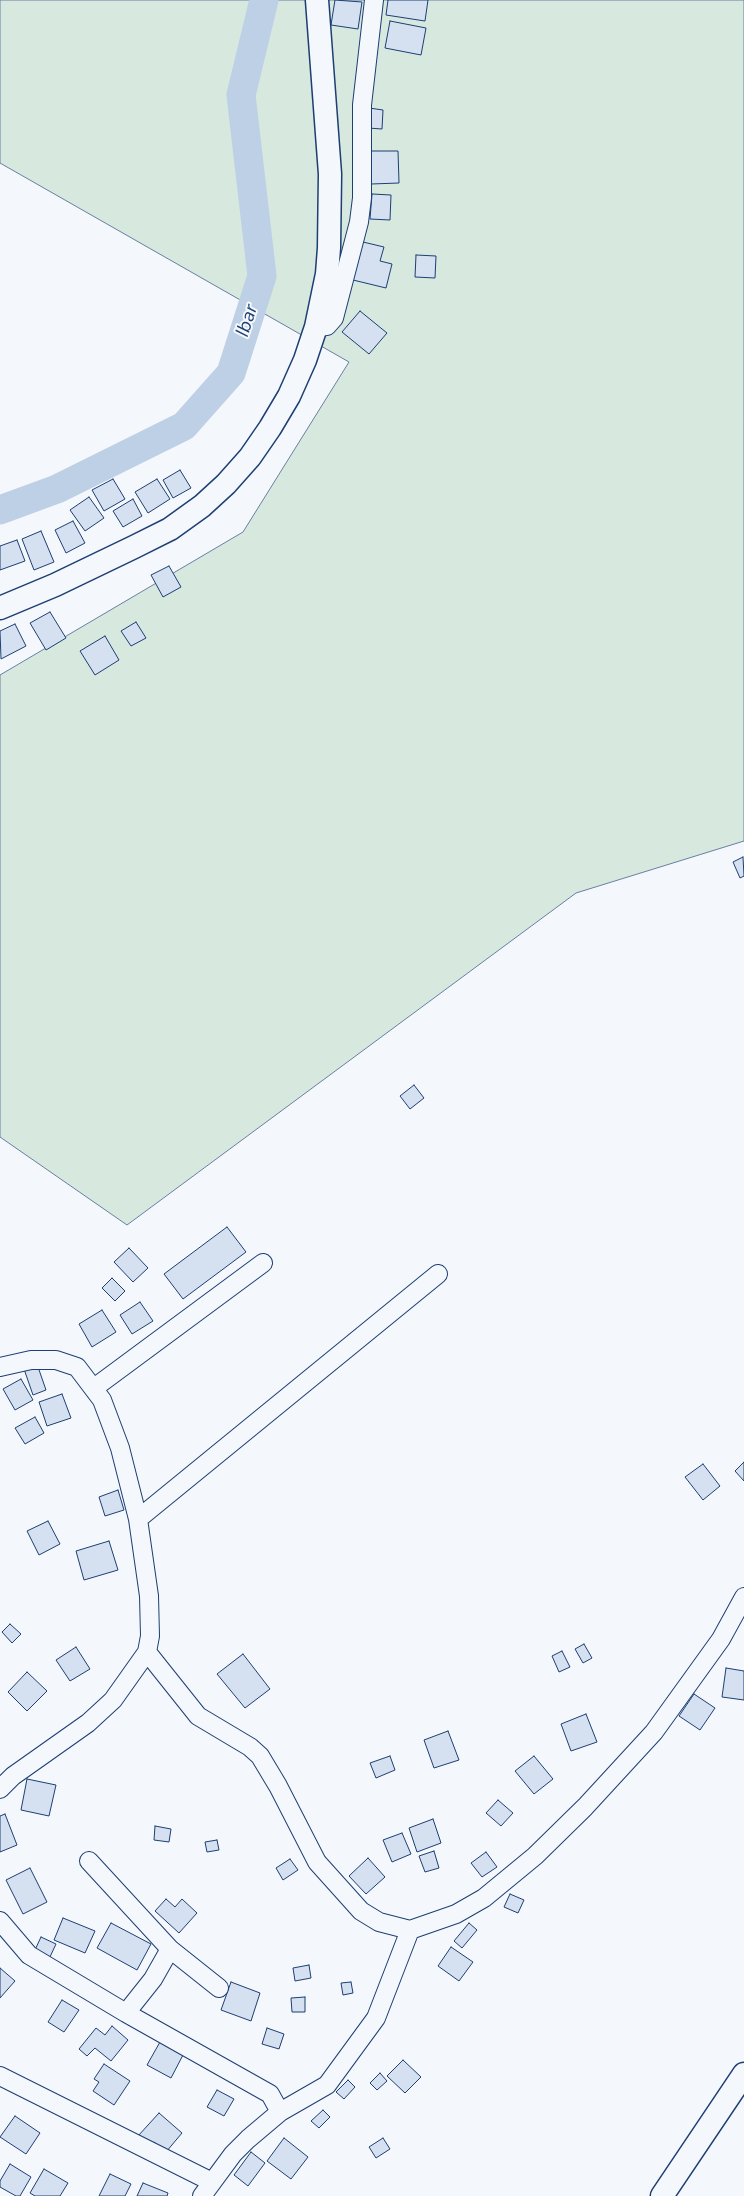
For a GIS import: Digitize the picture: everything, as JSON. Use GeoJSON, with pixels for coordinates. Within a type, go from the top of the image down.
{"type":"FeatureCollection","features":[{"type":"Feature","properties":{"kind":"main road"},"geometry":{"type":"LineString","coordinates":[[0,608],[55,585],[170,529],[202,506],[226,484],[250,457],[289,396],[305,360],[316,326],[327,274],[331,212],[317,0]]}},
{"type":"Feature","properties":{"kind":"main road"},"geometry":{"type":"LineString","coordinates":[[662,2196],[744,2074]]}},
{"type":"Feature","properties":{"kind":"street"},"geometry":{"type":"LineString","coordinates":[[316,326],[326,326],[334,318],[359,222],[362,198],[362,105],[374,0]]}},
{"type":"Feature","properties":{"kind":"street"},"geometry":{"type":"LineString","coordinates":[[94,1388],[263,1263]]}},
{"type":"Feature","properties":{"kind":"street"},"geometry":{"type":"LineString","coordinates":[[138,1520],[438,1274]]}},
{"type":"Feature","properties":{"kind":"street"},"geometry":{"type":"LineString","coordinates":[[0,1367],[31,1360],[56,1360],[77,1367],[102,1400],[120,1448],[138,1520],[149,1596],[150,1636],[147,1652],[107,1705],[88,1723],[13,1776],[0,1789]]}},
{"type":"Feature","properties":{"kind":"street"},"geometry":{"type":"LineString","coordinates":[[147,1652],[198,1716],[250,1747],[260,1756],[278,1786],[317,1862],[361,1910],[379,1922],[410,1930],[456,1914],[484,1898],[535,1856],[585,1807],[654,1732],[721,1639],[744,1597]]}},
{"type":"Feature","properties":{"kind":"street"},"geometry":{"type":"LineString","coordinates":[[89,1861],[170,1949],[218,1988]]}},
{"type":"Feature","properties":{"kind":"street"},"geometry":{"type":"LineString","coordinates":[[0,1921],[29,1956],[270,2094],[280,2112]]}},
{"type":"Feature","properties":{"kind":"street"},"geometry":{"type":"LineString","coordinates":[[0,2076],[207,2189],[233,2154],[280,2112],[327,2085],[376,2018],[410,1930]]}},
{"type":"Feature","properties":{"kind":"street"},"geometry":{"type":"LineString","coordinates":[[126,2013],[153,1979],[170,1949]]}},
{"type":"Feature","properties":{"kind":"shaded area"},"geometry":{"type":"Polygon","coordinates":[[[0,0],[744,0],[744,841],[576,893],[127,1225],[0,1137],[0,675],[243,532],[349,362],[0,163],[0,0]]]}},
{"type":"Feature","properties":{"kind":"building"},"geometry":{"type":"Polygon","coordinates":[[[335,0],[362,2],[358,29],[331,25],[335,0]]]}},
{"type":"Feature","properties":{"kind":"building"},"geometry":{"type":"Polygon","coordinates":[[[388,0],[428,0],[425,21],[386,15],[388,0]]]}},
{"type":"Feature","properties":{"kind":"building"},"geometry":{"type":"Polygon","coordinates":[[[390,21],[426,28],[421,55],[385,48],[390,21]]]}},
{"type":"Feature","properties":{"kind":"building"},"geometry":{"type":"Polygon","coordinates":[[[369,108],[383,110],[382,129],[368,128],[369,108]]]}},
{"type":"Feature","properties":{"kind":"building"},"geometry":{"type":"Polygon","coordinates":[[[370,151],[398,151],[399,183],[371,184],[370,151]]]}},
{"type":"Feature","properties":{"kind":"building"},"geometry":{"type":"Polygon","coordinates":[[[372,194],[391,195],[390,220],[370,219],[372,194]]]}},
{"type":"Feature","properties":{"kind":"building"},"geometry":{"type":"Polygon","coordinates":[[[363,242],[384,247],[380,261],[392,264],[386,288],[353,280],[363,242]]]}},
{"type":"Feature","properties":{"kind":"building"},"geometry":{"type":"Polygon","coordinates":[[[416,255],[436,256],[435,278],[415,277],[416,255]]]}},
{"type":"Feature","properties":{"kind":"building"},"geometry":{"type":"Polygon","coordinates":[[[360,311],[387,333],[369,354],[342,332],[360,311]]]}},
{"type":"Feature","properties":{"kind":"building"},"geometry":{"type":"Polygon","coordinates":[[[180,470],[191,488],[173,498],[163,480],[180,470]]]}},
{"type":"Feature","properties":{"kind":"building"},"geometry":{"type":"Polygon","coordinates":[[[113,479],[125,499],[104,511],[92,490],[113,479]]]}},
{"type":"Feature","properties":{"kind":"building"},"geometry":{"type":"Polygon","coordinates":[[[157,479],[170,499],[148,513],[135,492],[157,479]]]}},
{"type":"Feature","properties":{"kind":"building"},"geometry":{"type":"Polygon","coordinates":[[[89,497],[104,518],[85,531],[70,510],[89,497]]]}},
{"type":"Feature","properties":{"kind":"building"},"geometry":{"type":"Polygon","coordinates":[[[133,499],[142,516],[123,527],[113,511],[133,499]]]}},
{"type":"Feature","properties":{"kind":"building"},"geometry":{"type":"Polygon","coordinates":[[[73,521],[85,543],[66,553],[55,530],[73,521]]]}},
{"type":"Feature","properties":{"kind":"building"},"geometry":{"type":"Polygon","coordinates":[[[41,531],[54,562],[34,570],[22,539],[41,531]]]}},
{"type":"Feature","properties":{"kind":"building"},"geometry":{"type":"Polygon","coordinates":[[[17,540],[25,561],[0,570],[0,546],[17,540]]]}},
{"type":"Feature","properties":{"kind":"building"},"geometry":{"type":"Polygon","coordinates":[[[169,566],[181,587],[163,597],[151,575],[169,566]]]}},
{"type":"Feature","properties":{"kind":"building"},"geometry":{"type":"Polygon","coordinates":[[[50,612],[66,638],[46,650],[30,623],[50,612]]]}},
{"type":"Feature","properties":{"kind":"building"},"geometry":{"type":"Polygon","coordinates":[[[136,622],[146,638],[131,646],[121,631],[136,622]]]}},
{"type":"Feature","properties":{"kind":"building"},"geometry":{"type":"Polygon","coordinates":[[[15,624],[26,646],[1,659],[0,631],[15,624]]]}},
{"type":"Feature","properties":{"kind":"building"},"geometry":{"type":"Polygon","coordinates":[[[105,636],[119,660],[95,675],[80,651],[105,636]]]}},
{"type":"Feature","properties":{"kind":"building"},"geometry":{"type":"Polygon","coordinates":[[[743,857],[744,876],[740,878],[733,862],[743,857]]]}},
{"type":"Feature","properties":{"kind":"building"},"geometry":{"type":"Polygon","coordinates":[[[414,1085],[424,1098],[410,1109],[400,1096],[414,1085]]]}},
{"type":"Feature","properties":{"kind":"building"},"geometry":{"type":"Polygon","coordinates":[[[227,1227],[246,1252],[183,1299],[164,1274],[227,1227]]]}},
{"type":"Feature","properties":{"kind":"building"},"geometry":{"type":"Polygon","coordinates":[[[129,1248],[148,1268],[133,1282],[114,1262],[129,1248]]]}},
{"type":"Feature","properties":{"kind":"building"},"geometry":{"type":"Polygon","coordinates":[[[112,1278],[125,1291],[115,1301],[102,1288],[112,1278]]]}},
{"type":"Feature","properties":{"kind":"building"},"geometry":{"type":"Polygon","coordinates":[[[140,1302],[153,1321],[132,1334],[120,1315],[140,1302]]]}},
{"type":"Feature","properties":{"kind":"building"},"geometry":{"type":"Polygon","coordinates":[[[102,1310],[116,1332],[92,1347],[79,1324],[102,1310]]]}},
{"type":"Feature","properties":{"kind":"building"},"geometry":{"type":"Polygon","coordinates":[[[37,1364],[46,1390],[33,1395],[24,1369],[37,1364]]]}},
{"type":"Feature","properties":{"kind":"building"},"geometry":{"type":"Polygon","coordinates":[[[21,1379],[33,1400],[15,1410],[3,1389],[21,1379]]]}},
{"type":"Feature","properties":{"kind":"building"},"geometry":{"type":"Polygon","coordinates":[[[62,1394],[71,1418],[47,1426],[39,1402],[62,1394]]]}},
{"type":"Feature","properties":{"kind":"building"},"geometry":{"type":"Polygon","coordinates":[[[35,1417],[44,1433],[25,1444],[15,1428],[35,1417]]]}},
{"type":"Feature","properties":{"kind":"building"},"geometry":{"type":"Polygon","coordinates":[[[744,1462],[744,1481],[735,1471],[744,1462]]]}},
{"type":"Feature","properties":{"kind":"building"},"geometry":{"type":"Polygon","coordinates":[[[703,1464],[720,1486],[703,1500],[685,1477],[703,1464]]]}},
{"type":"Feature","properties":{"kind":"building"},"geometry":{"type":"Polygon","coordinates":[[[118,1490],[124,1510],[105,1516],[99,1497],[118,1490]]]}},
{"type":"Feature","properties":{"kind":"building"},"geometry":{"type":"Polygon","coordinates":[[[48,1521],[60,1544],[39,1555],[27,1531],[48,1521]]]}},
{"type":"Feature","properties":{"kind":"building"},"geometry":{"type":"Polygon","coordinates":[[[109,1541],[118,1570],[84,1580],[76,1551],[109,1541]]]}},
{"type":"Feature","properties":{"kind":"building"},"geometry":{"type":"Polygon","coordinates":[[[10,1624],[21,1634],[12,1643],[2,1632],[10,1624]]]}},
{"type":"Feature","properties":{"kind":"building"},"geometry":{"type":"Polygon","coordinates":[[[584,1644],[592,1658],[583,1663],[575,1649],[584,1644]]]}},
{"type":"Feature","properties":{"kind":"building"},"geometry":{"type":"Polygon","coordinates":[[[76,1647],[90,1669],[70,1681],[56,1660],[76,1647]]]}},
{"type":"Feature","properties":{"kind":"building"},"geometry":{"type":"Polygon","coordinates":[[[562,1651],[570,1667],[559,1672],[552,1656],[562,1651]]]}},
{"type":"Feature","properties":{"kind":"building"},"geometry":{"type":"Polygon","coordinates":[[[243,1654],[270,1689],[245,1708],[217,1674],[243,1654]]]}},
{"type":"Feature","properties":{"kind":"building"},"geometry":{"type":"Polygon","coordinates":[[[726,1668],[744,1671],[744,1700],[722,1697],[726,1668]]]}},
{"type":"Feature","properties":{"kind":"building"},"geometry":{"type":"Polygon","coordinates":[[[27,1672],[47,1691],[27,1711],[8,1692],[27,1672]]]}},
{"type":"Feature","properties":{"kind":"building"},"geometry":{"type":"Polygon","coordinates":[[[694,1694],[715,1708],[700,1730],[679,1716],[694,1694]]]}},
{"type":"Feature","properties":{"kind":"building"},"geometry":{"type":"Polygon","coordinates":[[[586,1714],[597,1742],[571,1751],[561,1724],[586,1714]]]}},
{"type":"Feature","properties":{"kind":"building"},"geometry":{"type":"Polygon","coordinates":[[[448,1731],[459,1760],[434,1768],[424,1740],[448,1731]]]}},
{"type":"Feature","properties":{"kind":"building"},"geometry":{"type":"Polygon","coordinates":[[[390,1756],[395,1770],[376,1778],[370,1763],[390,1756]]]}},
{"type":"Feature","properties":{"kind":"building"},"geometry":{"type":"Polygon","coordinates":[[[534,1756],[553,1779],[534,1794],[515,1771],[534,1756]]]}},
{"type":"Feature","properties":{"kind":"building"},"geometry":{"type":"Polygon","coordinates":[[[27,1779],[56,1785],[49,1816],[21,1810],[27,1779]]]}},
{"type":"Feature","properties":{"kind":"building"},"geometry":{"type":"Polygon","coordinates":[[[498,1800],[513,1813],[501,1826],[486,1813],[498,1800]]]}},
{"type":"Feature","properties":{"kind":"building"},"geometry":{"type":"Polygon","coordinates":[[[5,1814],[17,1845],[0,1852],[0,1816],[5,1814]]]}},
{"type":"Feature","properties":{"kind":"building"},"geometry":{"type":"Polygon","coordinates":[[[433,1819],[441,1843],[417,1852],[409,1828],[433,1819]]]}},
{"type":"Feature","properties":{"kind":"building"},"geometry":{"type":"Polygon","coordinates":[[[155,1826],[171,1829],[169,1842],[154,1840],[155,1826]]]}},
{"type":"Feature","properties":{"kind":"building"},"geometry":{"type":"Polygon","coordinates":[[[402,1833],[411,1854],[392,1862],[383,1840],[402,1833]]]}},
{"type":"Feature","properties":{"kind":"building"},"geometry":{"type":"Polygon","coordinates":[[[217,1840],[219,1850],[207,1852],[205,1842],[217,1840]]]}},
{"type":"Feature","properties":{"kind":"building"},"geometry":{"type":"Polygon","coordinates":[[[434,1851],[439,1868],[425,1872],[419,1856],[434,1851]]]}},
{"type":"Feature","properties":{"kind":"building"},"geometry":{"type":"Polygon","coordinates":[[[486,1852],[497,1867],[482,1877],[471,1863],[486,1852]]]}},
{"type":"Feature","properties":{"kind":"building"},"geometry":{"type":"Polygon","coordinates":[[[368,1858],[385,1877],[366,1894],[349,1876],[368,1858]]]}},
{"type":"Feature","properties":{"kind":"building"},"geometry":{"type":"Polygon","coordinates":[[[290,1859],[298,1870],[283,1880],[276,1868],[290,1859]]]}},
{"type":"Feature","properties":{"kind":"building"},"geometry":{"type":"Polygon","coordinates":[[[30,1868],[47,1902],[23,1914],[6,1880],[30,1868]]]}},
{"type":"Feature","properties":{"kind":"building"},"geometry":{"type":"Polygon","coordinates":[[[510,1894],[524,1900],[518,1913],[504,1907],[510,1894]]]}},
{"type":"Feature","properties":{"kind":"building"},"geometry":{"type":"Polygon","coordinates":[[[166,1899],[175,1907],[182,1899],[197,1913],[179,1933],[155,1911],[166,1899]]]}},
{"type":"Feature","properties":{"kind":"building"},"geometry":{"type":"Polygon","coordinates":[[[63,1918],[95,1931],[85,1953],[54,1940],[63,1918]]]}},
{"type":"Feature","properties":{"kind":"building"},"geometry":{"type":"Polygon","coordinates":[[[111,1923],[151,1944],[137,1970],[97,1948],[111,1923]]]}},
{"type":"Feature","properties":{"kind":"building"},"geometry":{"type":"Polygon","coordinates":[[[469,1923],[477,1930],[462,1948],[454,1941],[469,1923]]]}},
{"type":"Feature","properties":{"kind":"building"},"geometry":{"type":"Polygon","coordinates":[[[41,1937],[56,1944],[49,1959],[34,1952],[41,1937]]]}},
{"type":"Feature","properties":{"kind":"building"},"geometry":{"type":"Polygon","coordinates":[[[451,1947],[473,1962],[459,1981],[438,1966],[451,1947]]]}},
{"type":"Feature","properties":{"kind":"building"},"geometry":{"type":"Polygon","coordinates":[[[309,1965],[311,1978],[295,1981],[293,1968],[309,1965]]]}},
{"type":"Feature","properties":{"kind":"building"},"geometry":{"type":"Polygon","coordinates":[[[0,1968],[15,1981],[0,1998],[0,1968]]]}},
{"type":"Feature","properties":{"kind":"building"},"geometry":{"type":"Polygon","coordinates":[[[231,1982],[260,1993],[251,2021],[221,2010],[231,1982]]]}},
{"type":"Feature","properties":{"kind":"building"},"geometry":{"type":"Polygon","coordinates":[[[351,1982],[353,1993],[343,1995],[341,1983],[351,1982]]]}},
{"type":"Feature","properties":{"kind":"building"},"geometry":{"type":"Polygon","coordinates":[[[305,1997],[305,2012],[292,2012],[291,1998],[305,1997]]]}},
{"type":"Feature","properties":{"kind":"building"},"geometry":{"type":"Polygon","coordinates":[[[62,2000],[79,2010],[64,2032],[48,2022],[62,2000]]]}},
{"type":"Feature","properties":{"kind":"building"},"geometry":{"type":"Polygon","coordinates":[[[112,2026],[128,2040],[111,2061],[95,2048],[87,2056],[79,2049],[96,2028],[105,2035],[112,2026]]]}},
{"type":"Feature","properties":{"kind":"building"},"geometry":{"type":"Polygon","coordinates":[[[267,2028],[284,2034],[279,2049],[262,2044],[267,2028]]]}},
{"type":"Feature","properties":{"kind":"building"},"geometry":{"type":"Polygon","coordinates":[[[160,2042],[183,2055],[171,2078],[147,2065],[160,2042]]]}},
{"type":"Feature","properties":{"kind":"building"},"geometry":{"type":"Polygon","coordinates":[[[403,2060],[421,2077],[405,2093],[387,2076],[403,2060]]]}},
{"type":"Feature","properties":{"kind":"building"},"geometry":{"type":"Polygon","coordinates":[[[104,2064],[130,2081],[114,2105],[93,2091],[99,2082],[94,2079],[104,2064]]]}},
{"type":"Feature","properties":{"kind":"building"},"geometry":{"type":"Polygon","coordinates":[[[380,2073],[387,2081],[377,2090],[370,2083],[380,2073]]]}},
{"type":"Feature","properties":{"kind":"building"},"geometry":{"type":"Polygon","coordinates":[[[348,2080],[355,2087],[344,2099],[336,2092],[348,2080]]]}},
{"type":"Feature","properties":{"kind":"building"},"geometry":{"type":"Polygon","coordinates":[[[217,2090],[234,2099],[224,2116],[207,2107],[217,2090]]]}},
{"type":"Feature","properties":{"kind":"building"},"geometry":{"type":"Polygon","coordinates":[[[323,2110],[330,2117],[319,2128],[311,2121],[323,2110]]]}},
{"type":"Feature","properties":{"kind":"building"},"geometry":{"type":"Polygon","coordinates":[[[159,2113],[182,2133],[166,2152],[154,2142],[150,2146],[138,2136],[159,2113]]]}},
{"type":"Feature","properties":{"kind":"building"},"geometry":{"type":"Polygon","coordinates":[[[15,2116],[40,2133],[26,2154],[0,2137],[15,2116]]]}},
{"type":"Feature","properties":{"kind":"building"},"geometry":{"type":"Polygon","coordinates":[[[284,2138],[308,2157],[291,2179],[267,2161],[284,2138]]]}},
{"type":"Feature","properties":{"kind":"building"},"geometry":{"type":"Polygon","coordinates":[[[383,2138],[390,2149],[376,2158],[369,2147],[383,2138]]]}},
{"type":"Feature","properties":{"kind":"building"},"geometry":{"type":"Polygon","coordinates":[[[251,2152],[265,2163],[248,2186],[234,2175],[251,2152]]]}},
{"type":"Feature","properties":{"kind":"building"},"geometry":{"type":"Polygon","coordinates":[[[10,2164],[31,2177],[20,2196],[16,2196],[0,2187],[0,2181],[10,2164]]]}},
{"type":"Feature","properties":{"kind":"building"},"geometry":{"type":"Polygon","coordinates":[[[44,2169],[68,2183],[60,2196],[35,2196],[30,2193],[44,2169]]]}},
{"type":"Feature","properties":{"kind":"building"},"geometry":{"type":"Polygon","coordinates":[[[110,2174],[131,2184],[125,2196],[99,2196],[110,2174]]]}},
{"type":"Feature","properties":{"kind":"building"},"geometry":{"type":"Polygon","coordinates":[[[143,2183],[168,2193],[167,2196],[137,2196],[143,2183]]]}},
{"type":"Feature","properties":{"kind":"waterway","name":"Ibar"},"geometry":{"type":"LineString","coordinates":[[0,510],[57,489],[184,426],[231,373],[262,276],[241,95],[264,0]]}}]}
